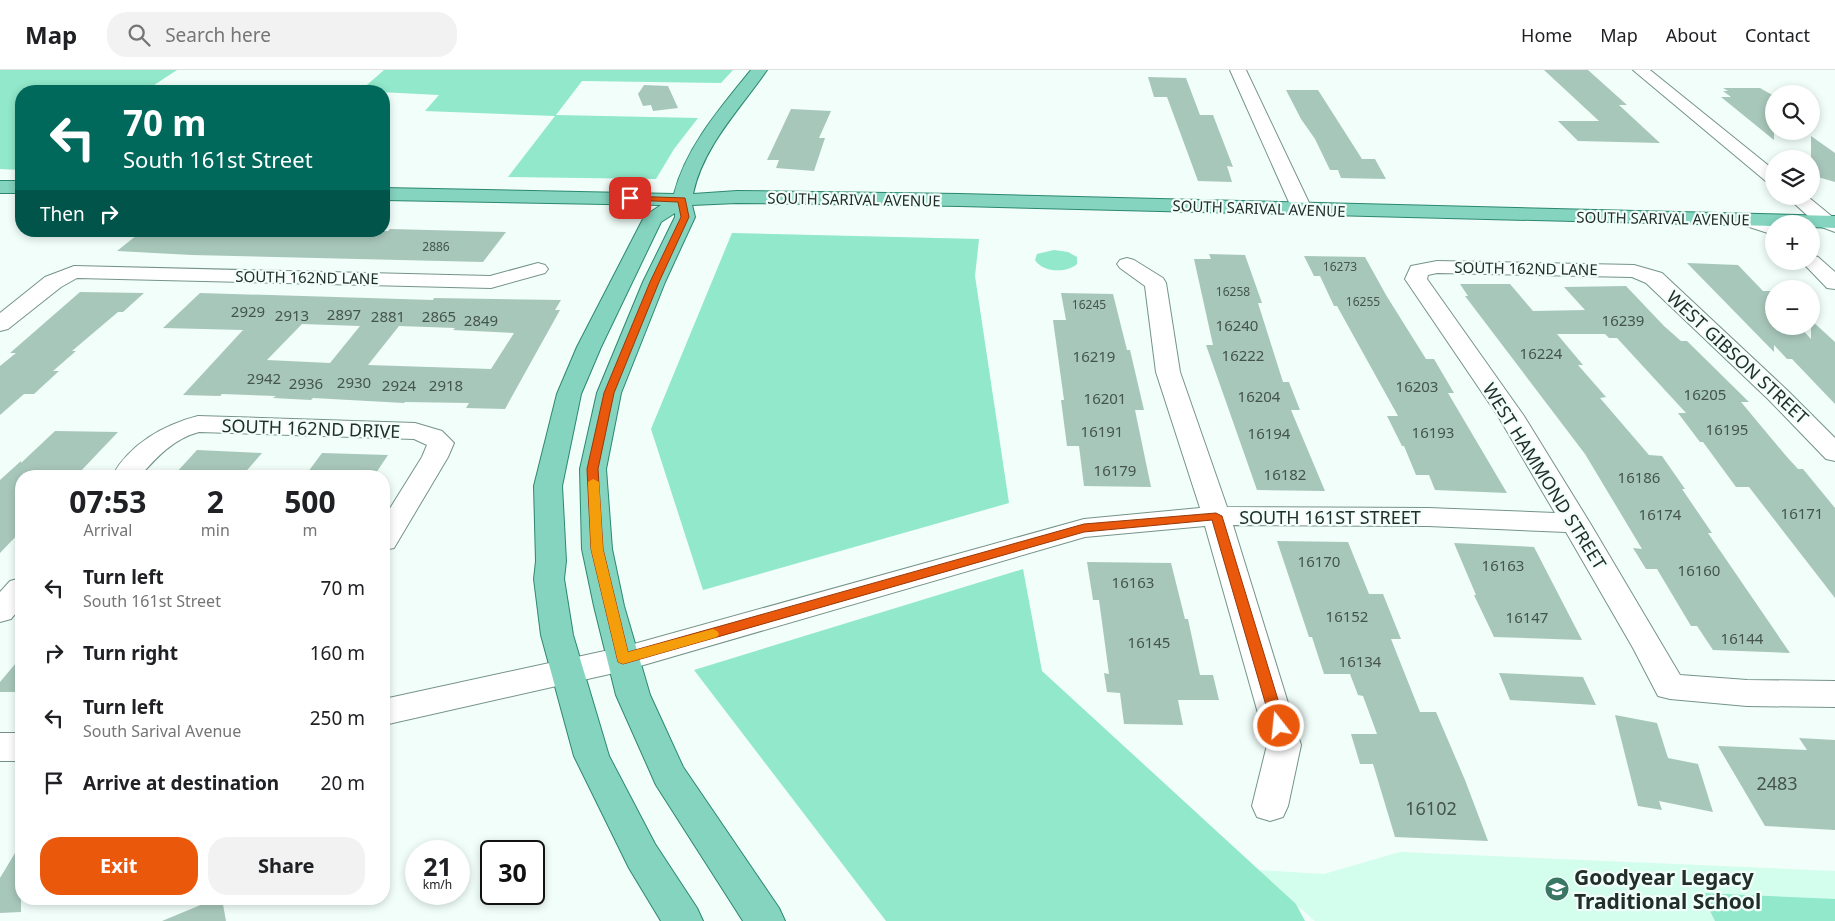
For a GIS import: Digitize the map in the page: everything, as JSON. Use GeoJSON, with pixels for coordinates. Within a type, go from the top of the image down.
{"type":"FeatureCollection","features":[{"type":"Feature","properties":{"kind":"main road"},"geometry":{"type":"LineString","coordinates":[[683,921],[642,856],[592,756],[597,549],[593,469],[609,393],[654,282],[685,217],[682,200],[686,183],[712,134],[731,104],[759,70]]}},
{"type":"Feature","properties":{"kind":"main road"},"geometry":{"type":"LineString","coordinates":[[0,187],[15,187]]}},
{"type":"Feature","properties":{"kind":"main road","name":"SOUTH SARIVAL AVENUE"},"geometry":{"type":"LineString","coordinates":[[390,194],[682,200],[734,208],[1747,220],[1828,227]]}},
{"type":"Feature","properties":{"kind":"main road"},"geometry":{"type":"LineString","coordinates":[[682,200],[653,219],[589,347],[569,394],[548,486],[551,561],[549,579],[557,635],[633,695],[669,775],[765,921]]}},
{"type":"Feature","properties":{"kind":"main road","name":"SOUTH SARIVAL AVENUE"},"geometry":{"type":"LineString","coordinates":[[1304,215],[1765,231]]}},
{"type":"Feature","properties":{"kind":"street"},"geometry":{"type":"LineString","coordinates":[[1238,70],[1304,215]]}},
{"type":"Feature","properties":{"kind":"street"},"geometry":{"type":"LineString","coordinates":[[1641,70],[1765,172]]}},
{"type":"Feature","properties":{"kind":"street"},"geometry":{"type":"LineString","coordinates":[[1805,205],[1828,227]]}},
{"type":"Feature","properties":{"kind":"street"},"geometry":{"type":"LineString","coordinates":[[1747,220],[1765,225]]}},
{"type":"Feature","properties":{"kind":"street"},"geometry":{"type":"LineString","coordinates":[[1127,264],[1155,283],[1168,372],[1216,516],[1284,745],[1270,806]]}},
{"type":"Feature","properties":{"kind":"street","name":"SOUTH 162ND LANE"},"geometry":{"type":"LineString","coordinates":[[1418,270],[1446,267],[1634,271]]}},
{"type":"Feature","properties":{"kind":"street","name":"SOUTH 162ND LANE"},"geometry":{"type":"LineString","coordinates":[[0,324],[53,282],[74,272],[491,282],[538,269]]}},
{"type":"Feature","properties":{"kind":"street"},"geometry":{"type":"LineString","coordinates":[[1820,269],[1835,283]]}},
{"type":"Feature","properties":{"kind":"street","name":"WEST HAMMOND STREET"},"geometry":{"type":"LineString","coordinates":[[1418,270],[1416,279],[1511,416],[1576,523],[1670,687],[1747,693],[1835,694]]}},
{"type":"Feature","properties":{"kind":"street","name":"WEST GIBSON STREET"},"geometry":{"type":"LineString","coordinates":[[1634,271],[1654,278],[1797,413],[1835,452]]}},
{"type":"Feature","properties":{"kind":"street","name":"SOUTH 162ND DRIVE"},"geometry":{"type":"LineString","coordinates":[[131,470],[165,436],[179,429],[198,424],[415,431],[433,436],[441,443],[435,457],[390,532]]}},
{"type":"Feature","properties":{"kind":"street","name":"SOUTH 161ST STREET"},"geometry":{"type":"LineString","coordinates":[[390,711],[595,665],[1084,528],[1216,516],[1428,517],[1576,523]]}},
{"type":"Feature","properties":{"kind":"street"},"geometry":{"type":"LineString","coordinates":[[0,611],[15,595]]}},
{"type":"Feature","properties":{"kind":"street"},"geometry":{"type":"LineString","coordinates":[[0,747],[15,747]]}},
{"type":"Feature","properties":{"kind":"shaded area","name":"Goodyear Legacy Traditional School"},"geometry":{"type":"Polygon","coordinates":[[[1400,852],[1835,871],[1835,921],[1315,921],[1257,870],[1324,874],[1400,852]]]}},
{"type":"Feature","properties":{"kind":"green space"},"geometry":{"type":"Polygon","coordinates":[[[0,70],[177,70],[154,85],[15,85],[15,170],[0,169],[0,70]]]}},
{"type":"Feature","properties":{"kind":"green space"},"geometry":{"type":"Polygon","coordinates":[[[384,70],[733,70],[721,83],[582,81],[556,115],[698,118],[674,149],[656,179],[508,177],[555,116],[425,111],[439,95],[390,93],[390,85],[367,85],[384,70]]]}},
{"type":"Feature","properties":{"kind":"green space"},"geometry":{"type":"Polygon","coordinates":[[[732,233],[979,239],[975,276],[1009,503],[703,590],[651,429],[732,233]]]}},
{"type":"Feature","properties":{"kind":"green space"},"geometry":{"type":"Polygon","coordinates":[[[1054,250],[1068,252],[1077,257],[1077,264],[1067,269],[1055,270],[1044,267],[1035,260],[1037,254],[1054,250]]]}},
{"type":"Feature","properties":{"kind":"green space"},"geometry":{"type":"Polygon","coordinates":[[[1023,569],[1042,671],[1296,904],[1305,921],[886,921],[694,670],[1023,569]]]}},
{"type":"Feature","properties":{"kind":"green space"},"geometry":{"type":"Polygon","coordinates":[[[1701,893],[1835,899],[1835,921],[1715,921],[1701,893]]]}},
{"type":"Feature","properties":{"kind":"building"},"geometry":{"type":"Polygon","coordinates":[[[1544,70],[1588,70],[1627,105],[1619,105],[1660,143],[1578,141],[1558,121],[1599,121],[1544,70]]]}},
{"type":"Feature","properties":{"kind":"building"},"geometry":{"type":"Polygon","coordinates":[[[1148,77],[1186,78],[1200,115],[1213,115],[1233,167],[1227,166],[1232,182],[1198,181],[1167,97],[1154,97],[1148,77]]]}},
{"type":"Feature","properties":{"kind":"building"},"geometry":{"type":"Polygon","coordinates":[[[644,85],[668,86],[678,108],[653,111],[651,105],[643,106],[638,94],[644,85]]]}},
{"type":"Feature","properties":{"kind":"building"},"geometry":{"type":"Polygon","coordinates":[[[1723,88],[1760,88],[1765,91],[1765,133],[1721,97],[1731,97],[1723,91],[1728,91],[1723,88]]]}},
{"type":"Feature","properties":{"kind":"building"},"geometry":{"type":"Polygon","coordinates":[[[1286,90],[1318,90],[1362,159],[1375,159],[1386,179],[1341,178],[1338,170],[1330,170],[1315,139],[1301,119],[1286,90]]]}},
{"type":"Feature","properties":{"kind":"building"},"geometry":{"type":"Polygon","coordinates":[[[791,109],[831,111],[819,138],[825,138],[814,171],[776,168],[779,160],[767,160],[791,109]]]}},
{"type":"Feature","properties":{"kind":"building"},"geometry":{"type":"Polygon","coordinates":[[[1811,140],[1817,140],[1835,153],[1835,182],[1820,178],[1820,150],[1811,150],[1811,140]]]}},
{"type":"Feature","properties":{"kind":"building"},"geometry":{"type":"Polygon","coordinates":[[[390,229],[506,232],[483,262],[192,255],[117,251],[134,237],[390,237],[390,229]]]}},
{"type":"Feature","properties":{"kind":"building"},"geometry":{"type":"Polygon","coordinates":[[[1209,254],[1245,255],[1262,303],[1258,303],[1283,382],[1289,382],[1300,410],[1291,410],[1325,491],[1257,490],[1206,345],[1213,345],[1194,259],[1211,259],[1209,254]]]}},
{"type":"Feature","properties":{"kind":"building"},"geometry":{"type":"Polygon","coordinates":[[[1304,256],[1365,257],[1426,359],[1434,359],[1454,393],[1448,393],[1507,493],[1435,490],[1429,475],[1416,475],[1404,446],[1402,446],[1387,416],[1398,416],[1337,306],[1334,306],[1320,276],[1314,276],[1304,256]]]}},
{"type":"Feature","properties":{"kind":"building"},"geometry":{"type":"Polygon","coordinates":[[[1687,263],[1738,265],[1765,291],[1765,335],[1807,335],[1811,339],[1811,335],[1820,335],[1820,328],[1835,342],[1835,404],[1792,359],[1787,359],[1774,345],[1774,352],[1687,263]]]}},
{"type":"Feature","properties":{"kind":"building"},"geometry":{"type":"Polygon","coordinates":[[[1460,284],[1510,284],[1533,311],[1585,310],[1564,287],[1626,286],[1664,326],[1681,341],[1687,341],[1749,402],[1741,402],[1787,457],[1798,469],[1803,469],[1835,508],[1835,598],[1749,487],[1736,487],[1703,442],[1700,442],[1678,413],[1686,413],[1617,338],[1609,338],[1605,334],[1557,334],[1583,365],[1578,365],[1606,397],[1600,398],[1649,455],[1662,456],[1712,533],[1708,533],[1790,653],[1713,650],[1697,626],[1691,626],[1657,569],[1646,569],[1633,548],[1642,549],[1585,454],[1465,296],[1468,296],[1460,284]]]}},
{"type":"Feature","properties":{"kind":"building"},"geometry":{"type":"Polygon","coordinates":[[[80,292],[144,293],[123,312],[118,312],[72,351],[76,351],[53,371],[59,371],[34,394],[24,394],[0,415],[0,366],[16,353],[10,353],[80,292]]]}},
{"type":"Feature","properties":{"kind":"building"},"geometry":{"type":"Polygon","coordinates":[[[200,293],[433,300],[434,298],[561,300],[555,310],[560,310],[505,409],[466,408],[469,403],[404,403],[313,398],[311,400],[273,398],[276,396],[222,394],[220,396],[183,395],[243,330],[163,328],[200,293]],[[302,324],[267,360],[330,363],[360,326],[302,324]],[[399,326],[368,365],[491,369],[514,333],[453,330],[455,328],[399,326]]]}},
{"type":"Feature","properties":{"kind":"building"},"geometry":{"type":"Polygon","coordinates":[[[1061,293],[1113,294],[1127,350],[1130,350],[1144,410],[1135,410],[1151,487],[1084,486],[1079,446],[1067,446],[1061,400],[1064,400],[1053,320],[1066,320],[1061,293]]]}},
{"type":"Feature","properties":{"kind":"building"},"geometry":{"type":"Polygon","coordinates":[[[55,431],[118,432],[82,470],[15,470],[15,537],[0,553],[0,480],[21,461],[21,463],[55,431]]]}},
{"type":"Feature","properties":{"kind":"building"},"geometry":{"type":"Polygon","coordinates":[[[197,450],[262,453],[247,470],[179,470],[197,450]]]}},
{"type":"Feature","properties":{"kind":"building"},"geometry":{"type":"Polygon","coordinates":[[[322,453],[388,455],[378,470],[309,470],[322,453]]]}},
{"type":"Feature","properties":{"kind":"building"},"geometry":{"type":"Polygon","coordinates":[[[1277,541],[1348,542],[1369,594],[1383,594],[1401,639],[1391,639],[1420,712],[1436,712],[1488,841],[1395,837],[1373,764],[1360,764],[1351,734],[1377,734],[1363,696],[1358,695],[1350,674],[1324,674],[1312,637],[1309,637],[1277,541]]]}},
{"type":"Feature","properties":{"kind":"building"},"geometry":{"type":"Polygon","coordinates":[[[1454,543],[1534,547],[1582,640],[1494,637],[1474,595],[1476,595],[1454,543]]]}},
{"type":"Feature","properties":{"kind":"building"},"geometry":{"type":"Polygon","coordinates":[[[1087,562],[1171,563],[1185,619],[1188,619],[1200,675],[1213,675],[1219,700],[1178,700],[1183,725],[1124,724],[1120,693],[1107,692],[1104,673],[1109,674],[1099,600],[1093,600],[1087,562]]]}},
{"type":"Feature","properties":{"kind":"building"},"geometry":{"type":"Polygon","coordinates":[[[15,664],[15,692],[0,692],[0,682],[15,664]]]}},
{"type":"Feature","properties":{"kind":"building"},"geometry":{"type":"Polygon","coordinates":[[[1499,673],[1583,677],[1596,705],[1510,700],[1499,673]]]}},
{"type":"Feature","properties":{"kind":"building"},"geometry":{"type":"Polygon","coordinates":[[[1615,715],[1657,723],[1668,758],[1698,764],[1713,812],[1659,801],[1662,810],[1638,806],[1615,715]]]}},
{"type":"Feature","properties":{"kind":"building"},"geometry":{"type":"Polygon","coordinates":[[[1799,738],[1835,740],[1835,830],[1765,826],[1718,746],[1807,750],[1799,738]]]}},
{"type":"Feature","properties":{"kind":"building"},"geometry":{"type":"Polygon","coordinates":[[[15,853],[15,905],[21,905],[21,912],[0,913],[0,878],[15,853]]]}},
{"type":"Feature","properties":{"kind":"building"},"geometry":{"type":"Polygon","coordinates":[[[201,905],[223,905],[226,921],[162,921],[201,905]]]}},
{"type":"Feature","properties":{"kind":"slow traffic"},"geometry":{"type":"LineString","coordinates":[[593,482],[597,549],[623,659],[713,634]]}},
{"type":"Feature","properties":{"kind":"place","name":"Goodyear Legacy Traditional School"},"geometry":{"type":"Point","coordinates":[1557,889]}},
{"type":"Feature","properties":{"kind":"route"},"geometry":{"type":"LineString","coordinates":[[630,198],[682,200],[685,217],[654,282],[609,393],[593,469],[597,549],[623,659],[1084,528],[1216,516],[1279,726]]}}]}
